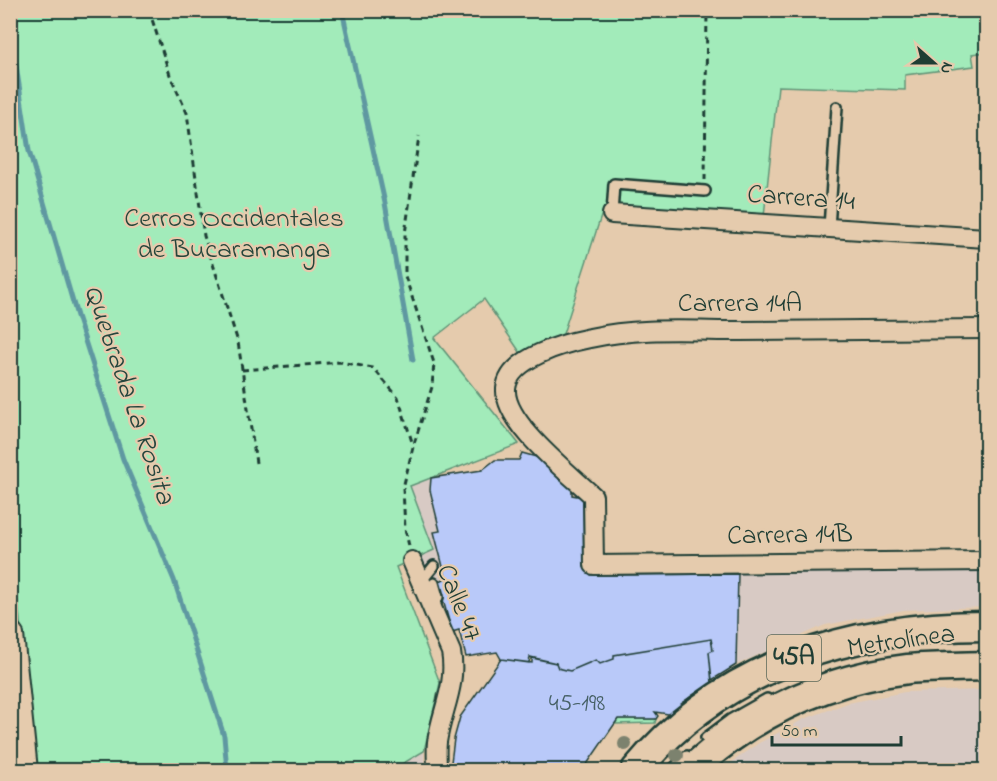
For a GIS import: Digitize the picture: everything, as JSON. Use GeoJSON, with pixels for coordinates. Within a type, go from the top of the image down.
{"type":"FeatureCollection","features":[{"type":"Feature","properties":{"kind":"main road","name":"45A"},"geometry":{"type":"LineString","coordinates":[[636,771],[670,735],[721,695],[748,679],[796,657],[845,641],[882,633],[987,626]]}},
{"type":"Feature","properties":{"kind":"main road","name":"45A"},"geometry":{"type":"LineString","coordinates":[[696,754],[720,745],[760,717],[816,691],[848,681],[906,670],[987,666]]}},
{"type":"Feature","properties":{"kind":"street","name":"Carrera 14"},"geometry":{"type":"LineString","coordinates":[[612,214],[987,238]]}},
{"type":"Feature","properties":{"kind":"street","name":"Carrera 14A"},"geometry":{"type":"LineString","coordinates":[[594,565],[593,496],[528,434],[509,405],[506,391],[508,380],[513,369],[528,359],[592,337],[654,331],[987,329]]}},
{"type":"Feature","properties":{"kind":"street","name":"Calle 47"},"geometry":{"type":"LineString","coordinates":[[412,561],[429,585],[433,610],[451,652],[454,666],[453,682],[438,740],[437,771]]}},
{"type":"Feature","properties":{"kind":"street","name":"Carrera 14B"},"geometry":{"type":"LineString","coordinates":[[594,565],[987,561]]}},
{"type":"Feature","properties":{"kind":"street"},"geometry":{"type":"LineString","coordinates":[[10,635],[24,771]]}},
{"type":"Feature","properties":{"kind":"lane"},"geometry":{"type":"LineString","coordinates":[[829,228],[837,107]]}},
{"type":"Feature","properties":{"kind":"lane"},"geometry":{"type":"LineString","coordinates":[[612,214],[614,184],[705,190]]}},
{"type":"Feature","properties":{"kind":"lane"},"geometry":{"type":"LineString","coordinates":[[429,585],[425,577],[434,566]]}},
{"type":"Feature","properties":{"kind":"lane","name":"Metrolínea"},"geometry":{"type":"LineString","coordinates":[[810,664],[831,657]]}},
{"type":"Feature","properties":{"kind":"lane","name":"Metrolínea"},"geometry":{"type":"LineString","coordinates":[[857,668],[890,661],[933,657]]}},
{"type":"Feature","properties":{"kind":"lane"},"geometry":{"type":"LineString","coordinates":[[672,771],[696,754],[730,720],[772,696]]}},
{"type":"Feature","properties":{"kind":"path"},"geometry":{"type":"LineString","coordinates":[[149,10],[170,75],[187,113],[204,236],[238,342],[256,463]]}},
{"type":"Feature","properties":{"kind":"path"},"geometry":{"type":"LineString","coordinates":[[705,190],[707,10]]}},
{"type":"Feature","properties":{"kind":"path"},"geometry":{"type":"LineString","coordinates":[[412,561],[405,529],[403,488],[432,387],[434,363],[405,276],[405,234],[419,136]]}},
{"type":"Feature","properties":{"kind":"path"},"geometry":{"type":"LineString","coordinates":[[242,370],[340,362],[373,368],[398,397],[413,447]]}},
{"type":"Feature","properties":{"kind":"shaded area"},"geometry":{"type":"Polygon","coordinates":[[[431,478],[430,490],[440,531],[434,532],[446,578],[439,582],[441,590],[433,596],[416,558],[434,549],[410,486],[431,478]]]}},
{"type":"Feature","properties":{"kind":"shaded area"},"geometry":{"type":"Polygon","coordinates":[[[986,570],[986,607],[904,610],[825,625],[736,665],[738,574],[986,570]]]}},
{"type":"Feature","properties":{"kind":"shaded area"},"geometry":{"type":"Polygon","coordinates":[[[986,690],[986,770],[721,770],[759,743],[804,719],[848,703],[905,692],[986,690]]]}},
{"type":"Feature","properties":{"kind":"shaded area"},"geometry":{"type":"Polygon","coordinates":[[[424,751],[424,770],[392,770],[424,751]]]}},
{"type":"Feature","properties":{"kind":"green space","name":"Cerros Occidentales de Bucaramanga"},"geometry":{"type":"Polygon","coordinates":[[[986,10],[986,52],[972,54],[974,66],[905,75],[905,90],[778,86],[764,216],[604,207],[562,337],[522,355],[484,299],[434,338],[519,444],[410,486],[434,550],[396,567],[440,683],[424,751],[392,770],[35,770],[10,522],[10,11],[986,10]]]}},
{"type":"Feature","properties":{"kind":"green space"},"geometry":{"type":"Polygon","coordinates":[[[618,719],[656,719],[655,723],[615,724],[618,719]]]}},
{"type":"Feature","properties":{"kind":"building"},"geometry":{"type":"Polygon","coordinates":[[[522,453],[547,460],[561,474],[559,479],[572,483],[572,495],[583,497],[584,567],[591,575],[738,574],[736,665],[712,680],[709,652],[713,650],[711,639],[614,655],[614,659],[600,664],[596,660],[570,671],[558,668],[556,663],[530,657],[529,663],[501,659],[497,652],[466,657],[459,630],[452,632],[438,582],[446,578],[434,532],[440,531],[430,490],[431,478],[482,470],[495,460],[519,460],[522,453]]]}},
{"type":"Feature","properties":{"kind":"building"},"geometry":{"type":"Polygon","coordinates":[[[711,639],[713,650],[709,652],[712,683],[683,702],[689,711],[675,715],[655,712],[658,716],[656,719],[618,719],[583,770],[450,770],[454,739],[460,717],[501,659],[532,663],[532,658],[556,663],[558,668],[570,671],[596,660],[600,664],[614,659],[614,655],[711,639]]]}},
{"type":"Feature","properties":{"kind":"waterway"},"geometry":{"type":"LineString","coordinates":[[342,10],[385,203],[413,360]]}},
{"type":"Feature","properties":{"kind":"waterway","name":"Quebrada La Rosita"},"geometry":{"type":"LineString","coordinates":[[10,26],[29,151],[77,316],[123,459],[174,580],[224,736],[227,770]]}}]}
